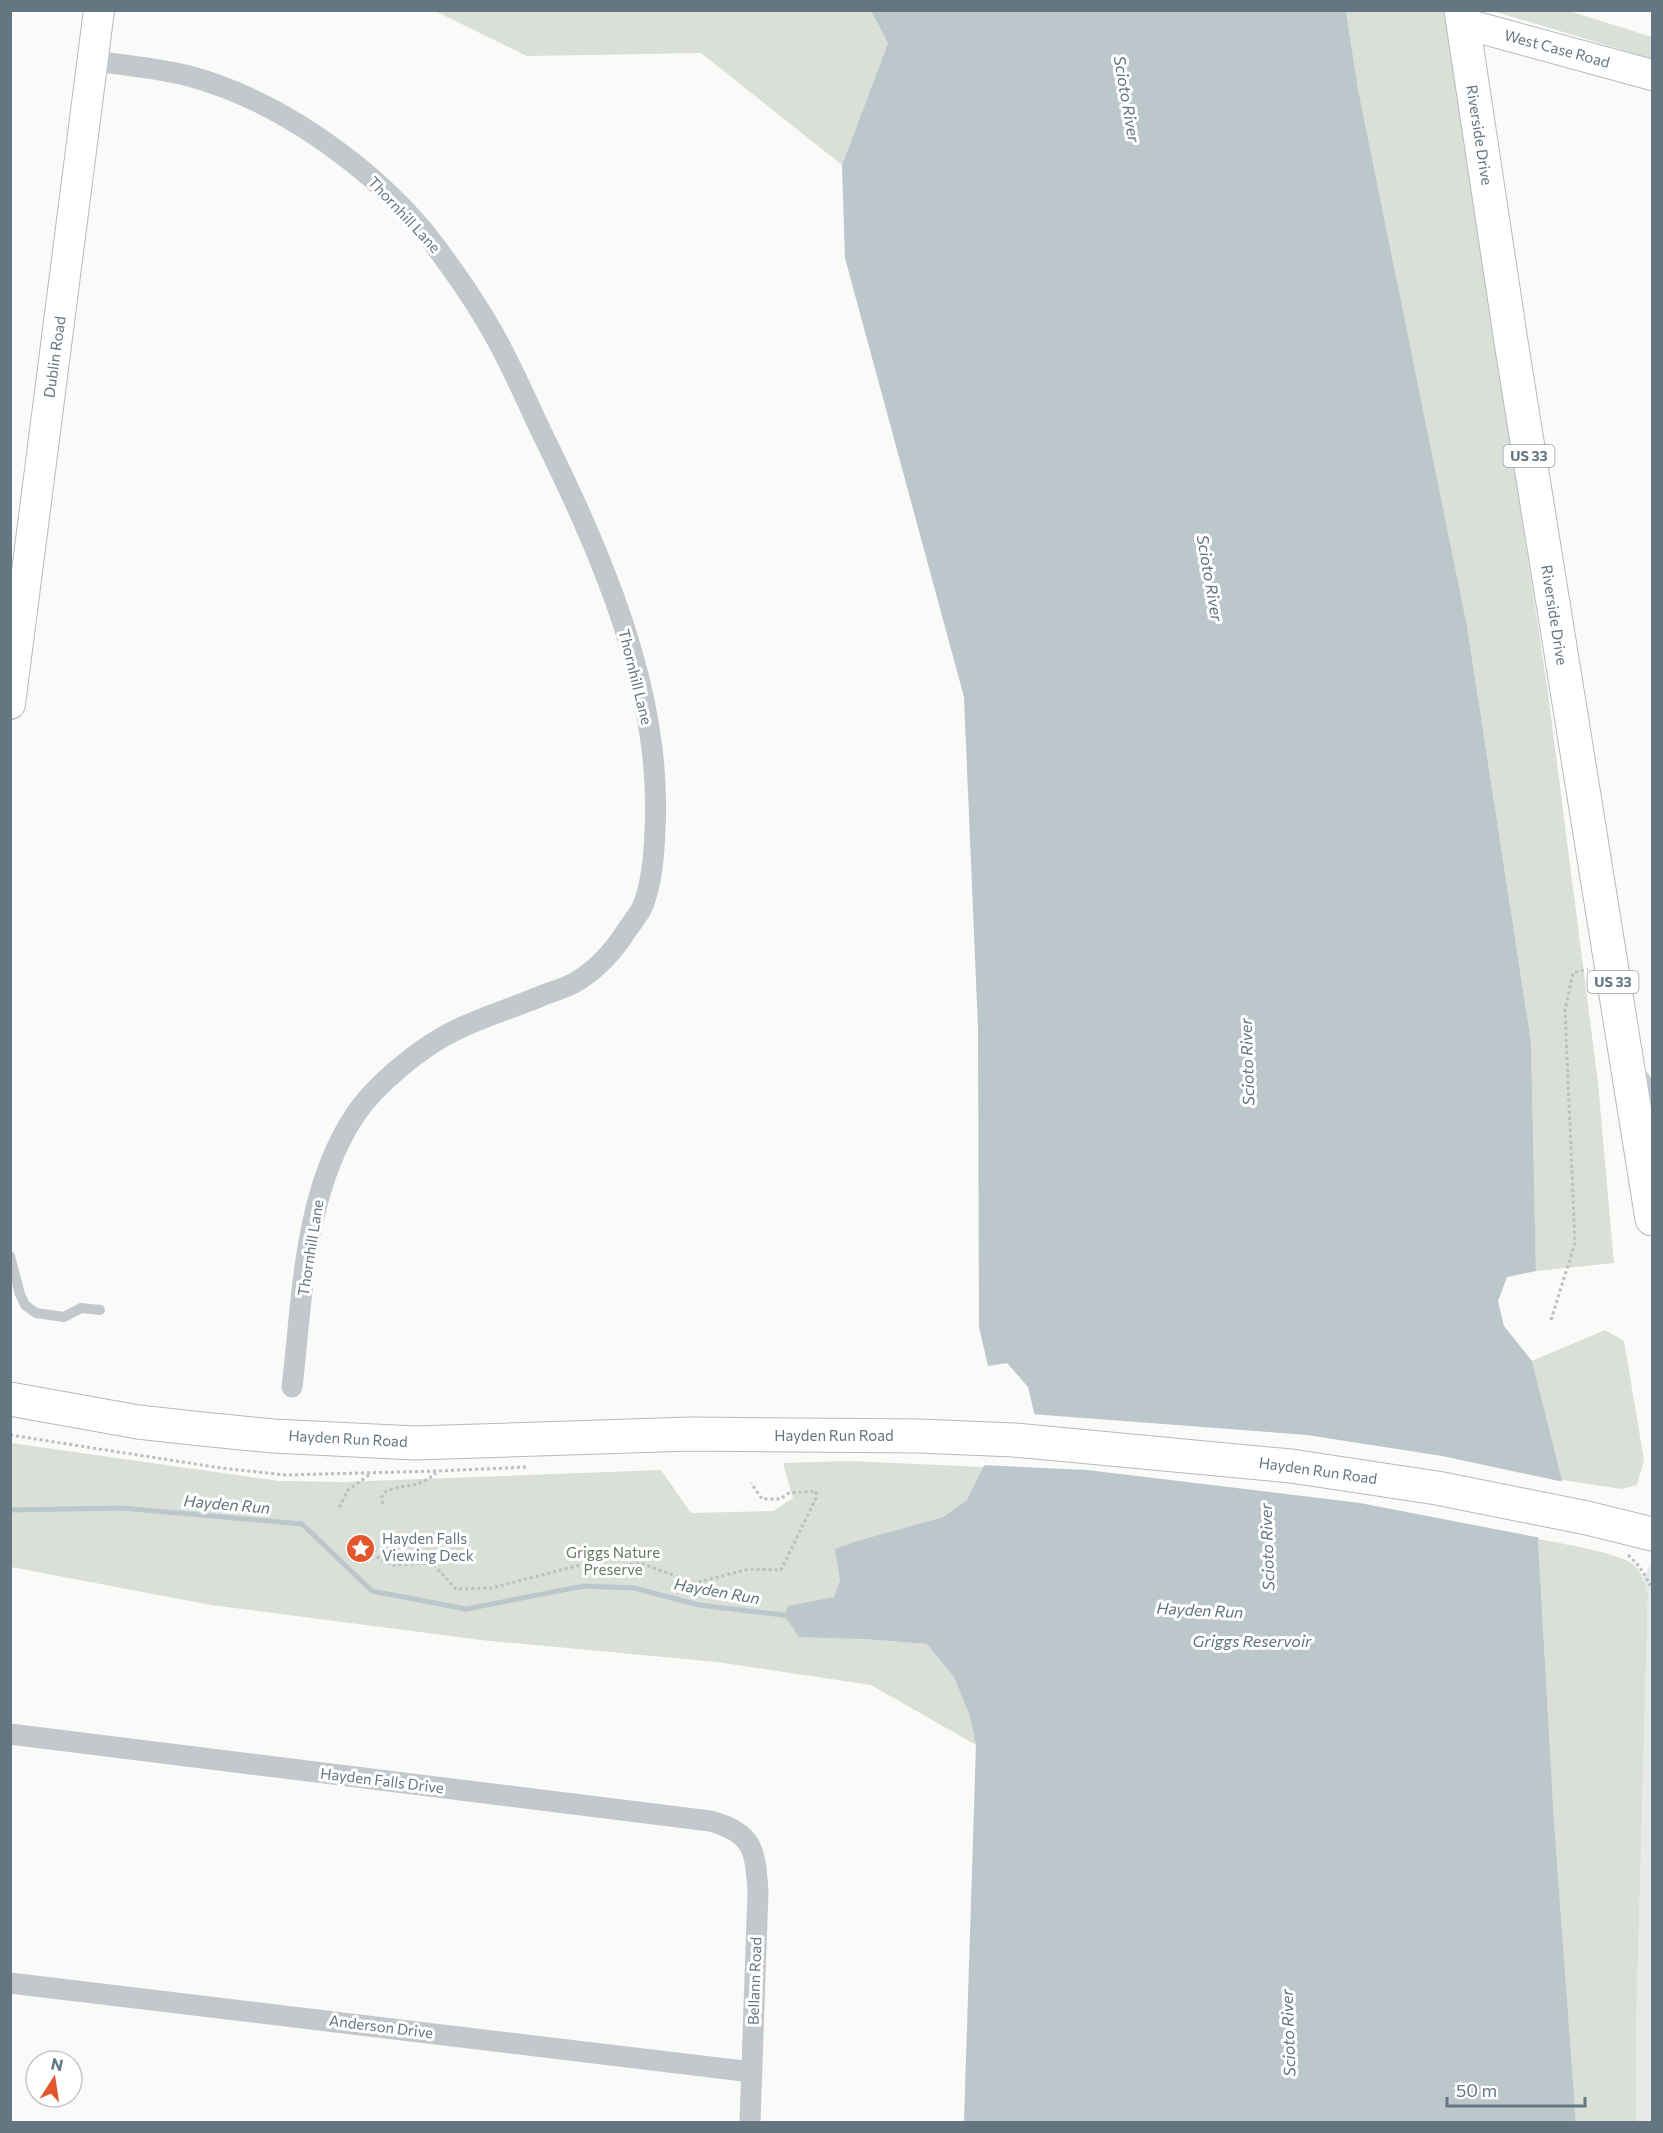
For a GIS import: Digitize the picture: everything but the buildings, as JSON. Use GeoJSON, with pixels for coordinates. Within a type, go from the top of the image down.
{"type":"FeatureCollection","features":[{"type":"Feature","properties":{"kind":"main road","name":"Dublin Road"},"geometry":{"type":"LineString","coordinates":[[10,704],[99,10]]}},
{"type":"Feature","properties":{"kind":"main road","name":"West Case Road"},"geometry":{"type":"LineString","coordinates":[[1461,17],[1653,75]]}},
{"type":"Feature","properties":{"kind":"main road","name":"Riverside Drive"},"geometry":{"type":"LineString","coordinates":[[1461,17],[1610,964],[1653,1220]]}},
{"type":"Feature","properties":{"kind":"main road","name":"Hayden Run Road"},"geometry":{"type":"LineString","coordinates":[[10,1399],[138,1422],[202,1429],[415,1443],[690,1434],[920,1436],[1014,1440],[1291,1466],[1437,1488],[1587,1518],[1653,1534]]}},
{"type":"Feature","properties":{"kind":"street","name":"Thornhill Lane"},"geometry":{"type":"LineString","coordinates":[[93,61],[188,76],[234,92],[275,112],[317,136],[356,165],[429,237],[492,332],[573,496],[607,579],[623,626],[645,707],[653,763],[656,812],[654,861],[642,907],[616,948],[577,981],[454,1030],[403,1064],[374,1090],[354,1116],[318,1197],[309,1242],[292,1387]]}},
{"type":"Feature","properties":{"kind":"street"},"geometry":{"type":"LineString","coordinates":[[1628,1064],[1653,1098]]}},
{"type":"Feature","properties":{"kind":"street","name":"Hayden Falls Drive"},"geometry":{"type":"LineString","coordinates":[[10,1734],[710,1821],[731,1827],[748,1840]]}},
{"type":"Feature","properties":{"kind":"street","name":"Bellann Road"},"geometry":{"type":"LineString","coordinates":[[748,1840],[756,1862],[758,1891],[750,2122]]}},
{"type":"Feature","properties":{"kind":"street","name":"Anderson Drive"},"geometry":{"type":"LineString","coordinates":[[10,1983],[752,2072]]}},
{"type":"Feature","properties":{"kind":"lane"},"geometry":{"type":"LineString","coordinates":[[10,1256],[25,1305],[36,1313],[64,1317],[81,1308],[100,1310]]}},
{"type":"Feature","properties":{"kind":"path"},"geometry":{"type":"LineString","coordinates":[[1551,1320],[1575,1243],[1565,1010],[1573,973],[1610,964]]}},
{"type":"Feature","properties":{"kind":"path"},"geometry":{"type":"LineString","coordinates":[[383,1504],[382,1497],[385,1492],[425,1482],[437,1471]]}},
{"type":"Feature","properties":{"kind":"path"},"geometry":{"type":"LineString","coordinates":[[339,1507],[348,1490],[370,1474]]}},
{"type":"Feature","properties":{"kind":"path"},"geometry":{"type":"LineString","coordinates":[[361,1548],[392,1565],[432,1563],[456,1588],[492,1588],[579,1565],[615,1567],[640,1563],[695,1583],[748,1569],[781,1570],[816,1498],[816,1491],[789,1493],[780,1498],[762,1499],[751,1483]]}},
{"type":"Feature","properties":{"kind":"path"},"geometry":{"type":"LineString","coordinates":[[1620,1551],[1636,1562],[1644,1572],[1649,1584],[1652,1585]]}},
{"type":"Feature","properties":{"kind":"shaded area"},"geometry":{"type":"Polygon","coordinates":[[[1652,1561],[1652,2122],[1636,2122],[1636,2032],[1648,1595],[1643,1578],[1652,1561]]]}},
{"type":"Feature","properties":{"kind":"green space"},"geometry":{"type":"Polygon","coordinates":[[[435,11],[871,11],[888,43],[842,165],[701,53],[527,56],[435,11]]]}},
{"type":"Feature","properties":{"kind":"green space"},"geometry":{"type":"Polygon","coordinates":[[[1346,11],[1446,11],[1548,693],[1598,1083],[1614,1263],[1536,1271],[1531,1042],[1467,626],[1358,89],[1346,11]]]}},
{"type":"Feature","properties":{"kind":"green space"},"geometry":{"type":"Polygon","coordinates":[[[1493,11],[1569,11],[1652,37],[1652,59],[1493,11]]]}},
{"type":"Feature","properties":{"kind":"green space"},"geometry":{"type":"Polygon","coordinates":[[[1605,1330],[1624,1341],[1644,1460],[1637,1485],[1622,1489],[1562,1480],[1532,1361],[1605,1330]]]}},
{"type":"Feature","properties":{"kind":"green space","name":"Griggs Nature Preserve"},"geometry":{"type":"Polygon","coordinates":[[[11,1443],[279,1481],[341,1482],[661,1470],[691,1513],[773,1511],[793,1498],[783,1463],[849,1461],[983,1467],[967,1500],[943,1517],[857,1541],[834,1598],[789,1606],[864,1639],[927,1644],[954,1677],[970,1717],[976,1745],[871,1685],[717,1662],[481,1640],[211,1605],[11,1567],[11,1443]]]}},
{"type":"Feature","properties":{"kind":"green space"},"geometry":{"type":"Polygon","coordinates":[[[1538,1539],[1589,1549],[1627,1561],[1639,1571],[1648,1594],[1636,2032],[1636,2122],[1576,2122],[1554,1821],[1538,1539]]]}},
{"type":"Feature","properties":{"kind":"water","name":"Griggs Reservoir"},"geometry":{"type":"Polygon","coordinates":[[[871,11],[1346,11],[1358,89],[1467,626],[1531,1042],[1536,1271],[1507,1277],[1498,1301],[1504,1326],[1532,1361],[1562,1480],[1538,1539],[1554,1821],[1576,2122],[964,2122],[976,1745],[970,1717],[954,1677],[927,1644],[799,1637],[785,1616],[788,1606],[834,1597],[840,1580],[835,1549],[943,1517],[967,1500],[983,1467],[995,1453],[1040,1438],[1028,1387],[1007,1363],[988,1366],[979,1327],[978,1029],[964,697],[845,258],[842,165],[888,43],[871,11]]]}},
{"type":"Feature","properties":{"kind":"pier"},"geometry":{"type":"Polygon","coordinates":[[[1031,1414],[1307,1435],[1442,1456],[1564,1482],[1541,1538],[1360,1503],[1087,1470],[981,1465],[994,1450],[1036,1437],[1031,1414]]]}},
{"type":"Feature","properties":{"kind":"waterway","name":"Hayden Run"},"geometry":{"type":"LineString","coordinates":[[10,1510],[122,1508],[302,1524],[372,1591],[466,1609],[584,1586],[634,1588],[699,1605],[791,1616]]}},
{"type":"Feature","properties":{"kind":"place","name":"Hayden Falls Viewing Deck"},"geometry":{"type":"Point","coordinates":[361,1548]}},
{"type":"Feature","properties":{"kind":"water label","name":"Scioto River"},"geometry":{"type":"Point","coordinates":[1127,99]}},
{"type":"Feature","properties":{"kind":"water label","name":"Scioto River"},"geometry":{"type":"Point","coordinates":[1210,578]}},
{"type":"Feature","properties":{"kind":"water label","name":"Scioto River"},"geometry":{"type":"Point","coordinates":[1247,1062]}},
{"type":"Feature","properties":{"kind":"water label","name":"Scioto River"},"geometry":{"type":"Point","coordinates":[1267,1547]}},
{"type":"Feature","properties":{"kind":"water label","name":"Scioto River"},"geometry":{"type":"Point","coordinates":[1288,2033]}}]}
